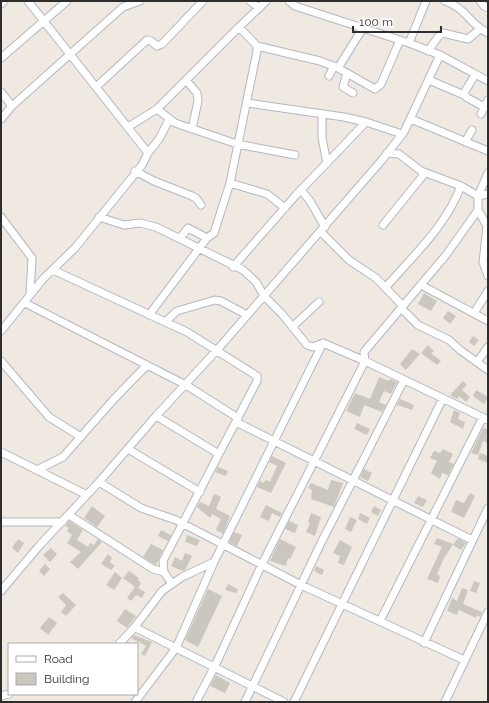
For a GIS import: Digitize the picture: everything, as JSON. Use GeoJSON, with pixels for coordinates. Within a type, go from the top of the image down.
{"type":"FeatureCollection","features":[{"type":"Feature","properties":{"kind":"street"},"geometry":{"type":"LineString","coordinates":[[1,4],[4,1]]}},
{"type":"Feature","properties":{"kind":"street"},"geometry":{"type":"LineString","coordinates":[[28,1],[148,153]]}},
{"type":"Feature","properties":{"kind":"street"},"geometry":{"type":"LineString","coordinates":[[1,58],[67,1]]}},
{"type":"Feature","properties":{"kind":"street"},"geometry":{"type":"LineString","coordinates":[[1,119],[12,106],[123,7],[140,1]]}},
{"type":"Feature","properties":{"kind":"street"},"geometry":{"type":"LineString","coordinates":[[96,86],[146,40],[157,46],[162,44],[203,1]]}},
{"type":"Feature","properties":{"kind":"street"},"geometry":{"type":"LineString","coordinates":[[250,1],[259,8]]}},
{"type":"Feature","properties":{"kind":"street"},"geometry":{"type":"LineString","coordinates":[[128,127],[157,109],[266,1]]}},
{"type":"Feature","properties":{"kind":"street"},"geometry":{"type":"LineString","coordinates":[[292,3],[304,1]]}},
{"type":"Feature","properties":{"kind":"street"},"geometry":{"type":"LineString","coordinates":[[409,43],[426,1]]}},
{"type":"Feature","properties":{"kind":"street"},"geometry":{"type":"LineString","coordinates":[[445,1],[460,8],[480,29],[488,33]]}},
{"type":"Feature","properties":{"kind":"street"},"geometry":{"type":"LineString","coordinates":[[480,1],[488,8]]}},
{"type":"Feature","properties":{"kind":"street"},"geometry":{"type":"LineString","coordinates":[[292,3],[440,55],[488,81]]}},
{"type":"Feature","properties":{"kind":"street"},"geometry":{"type":"LineString","coordinates":[[239,27],[257,46],[307,56],[336,67],[375,89],[379,87],[400,40]]}},
{"type":"Feature","properties":{"kind":"street"},"geometry":{"type":"LineString","coordinates":[[328,76],[363,28]]}},
{"type":"Feature","properties":{"kind":"street"},"geometry":{"type":"LineString","coordinates":[[428,51],[438,37],[444,33],[468,39],[480,29]]}},
{"type":"Feature","properties":{"kind":"street"},"geometry":{"type":"LineString","coordinates":[[149,314],[200,250],[207,238],[214,233],[230,183],[237,144],[247,103],[257,46]]}},
{"type":"Feature","properties":{"kind":"street"},"geometry":{"type":"LineString","coordinates":[[1,591],[39,546],[99,482],[156,416],[186,385],[247,316],[387,153],[402,134],[440,55]]}},
{"type":"Feature","properties":{"kind":"street"},"geometry":{"type":"LineString","coordinates":[[347,74],[343,87],[353,93]]}},
{"type":"Feature","properties":{"kind":"street"},"geometry":{"type":"LineString","coordinates":[[464,95],[475,75]]}},
{"type":"Feature","properties":{"kind":"street"},"geometry":{"type":"LineString","coordinates":[[186,80],[198,93],[198,102],[192,129]]}},
{"type":"Feature","properties":{"kind":"street"},"geometry":{"type":"LineString","coordinates":[[429,80],[464,95],[483,110],[488,100]]}},
{"type":"Feature","properties":{"kind":"street"},"geometry":{"type":"LineString","coordinates":[[1,92],[12,106]]}},
{"type":"Feature","properties":{"kind":"street"},"geometry":{"type":"LineString","coordinates":[[247,103],[344,117],[366,122],[402,134]]}},
{"type":"Feature","properties":{"kind":"street"},"geometry":{"type":"LineString","coordinates":[[157,109],[169,120],[192,129],[237,144],[295,155]]}},
{"type":"Feature","properties":{"kind":"street"},"geometry":{"type":"LineString","coordinates":[[322,114],[322,138],[327,163]]}},
{"type":"Feature","properties":{"kind":"street"},"geometry":{"type":"LineString","coordinates":[[410,119],[488,152]]}},
{"type":"Feature","properties":{"kind":"street"},"geometry":{"type":"LineString","coordinates":[[1,331],[25,303],[30,294],[75,248],[159,139],[169,120]]}},
{"type":"Feature","properties":{"kind":"street"},"geometry":{"type":"LineString","coordinates":[[233,267],[301,190],[366,122]]}},
{"type":"Feature","properties":{"kind":"street"},"geometry":{"type":"LineString","coordinates":[[465,142],[472,130]]}},
{"type":"Feature","properties":{"kind":"street"},"geometry":{"type":"LineString","coordinates":[[387,153],[403,156],[413,166],[425,173],[461,186],[478,196],[488,194]]}},
{"type":"Feature","properties":{"kind":"street"},"geometry":{"type":"LineString","coordinates":[[135,171],[154,181],[196,198],[201,205]]}},
{"type":"Feature","properties":{"kind":"street"},"geometry":{"type":"LineString","coordinates":[[383,225],[425,173]]}},
{"type":"Feature","properties":{"kind":"street"},"geometry":{"type":"LineString","coordinates":[[488,173],[478,196],[478,210],[488,226],[483,262],[488,276]]}},
{"type":"Feature","properties":{"kind":"street"},"geometry":{"type":"LineString","coordinates":[[230,183],[267,194],[285,208]]}},
{"type":"Feature","properties":{"kind":"street"},"geometry":{"type":"LineString","coordinates":[[385,288],[454,206],[461,186]]}},
{"type":"Feature","properties":{"kind":"street"},"geometry":{"type":"LineString","coordinates":[[301,190],[310,201],[323,229],[349,260],[376,278],[418,325],[446,338],[488,370]]}},
{"type":"Feature","properties":{"kind":"street"},"geometry":{"type":"LineString","coordinates":[[196,702],[215,666],[262,564],[365,361],[364,352],[446,255],[478,210]]}},
{"type":"Feature","properties":{"kind":"street"},"geometry":{"type":"LineString","coordinates":[[1,217],[30,253],[32,258],[30,294]]}},
{"type":"Feature","properties":{"kind":"street"},"geometry":{"type":"LineString","coordinates":[[99,217],[124,225],[145,223],[180,238],[233,267],[243,270],[256,282],[264,296],[307,345],[313,347],[323,344],[365,361],[485,418],[380,621]]}},
{"type":"Feature","properties":{"kind":"street"},"geometry":{"type":"LineString","coordinates":[[180,238],[188,228],[207,238]]}},
{"type":"Feature","properties":{"kind":"street"},"geometry":{"type":"LineString","coordinates":[[53,270],[187,332],[256,374],[258,378],[163,561],[164,572],[172,584]]}},
{"type":"Feature","properties":{"kind":"street"},"geometry":{"type":"LineString","coordinates":[[421,285],[488,321]]}},
{"type":"Feature","properties":{"kind":"street"},"geometry":{"type":"LineString","coordinates":[[474,313],[488,291]]}},
{"type":"Feature","properties":{"kind":"street"},"geometry":{"type":"LineString","coordinates":[[165,322],[177,311],[215,300],[220,301],[247,316]]}},
{"type":"Feature","properties":{"kind":"street"},"geometry":{"type":"LineString","coordinates":[[292,327],[319,302]]}},
{"type":"Feature","properties":{"kind":"street"},"geometry":{"type":"LineString","coordinates":[[25,303],[186,385],[237,420],[275,442],[472,540]]}},
{"type":"Feature","properties":{"kind":"street"},"geometry":{"type":"LineString","coordinates":[[135,702],[176,648],[214,562],[224,545],[323,344]]}},
{"type":"Feature","properties":{"kind":"street"},"geometry":{"type":"LineString","coordinates":[[478,362],[488,347]]}},
{"type":"Feature","properties":{"kind":"street"},"geometry":{"type":"LineString","coordinates":[[1,361],[45,414],[81,437]]}},
{"type":"Feature","properties":{"kind":"street"},"geometry":{"type":"LineString","coordinates":[[37,470],[59,460],[114,399],[148,365]]}},
{"type":"Feature","properties":{"kind":"street"},"geometry":{"type":"LineString","coordinates":[[245,702],[404,380]]}},
{"type":"Feature","properties":{"kind":"street"},"geometry":{"type":"LineString","coordinates":[[294,702],[443,398]]}},
{"type":"Feature","properties":{"kind":"street"},"geometry":{"type":"LineString","coordinates":[[156,416],[219,454]]}},
{"type":"Feature","properties":{"kind":"street"},"geometry":{"type":"LineString","coordinates":[[128,449],[200,492]]}},
{"type":"Feature","properties":{"kind":"street"},"geometry":{"type":"LineString","coordinates":[[1,452],[87,495]]}},
{"type":"Feature","properties":{"kind":"street"},"geometry":{"type":"LineString","coordinates":[[99,482],[141,508],[166,516],[262,564],[301,586],[464,660]]}},
{"type":"Feature","properties":{"kind":"street"},"geometry":{"type":"LineString","coordinates":[[424,643],[488,508]]}},
{"type":"Feature","properties":{"kind":"street"},"geometry":{"type":"LineString","coordinates":[[69,515],[153,569],[164,572]]}},
{"type":"Feature","properties":{"kind":"street"},"geometry":{"type":"LineString","coordinates":[[1,522],[62,522]]}},
{"type":"Feature","properties":{"kind":"street"},"geometry":{"type":"LineString","coordinates":[[120,643],[134,628],[154,600],[172,584],[182,577],[214,562]]}},
{"type":"Feature","properties":{"kind":"street"},"geometry":{"type":"LineString","coordinates":[[445,702],[488,612]]}},
{"type":"Feature","properties":{"kind":"street"},"geometry":{"type":"LineString","coordinates":[[480,629],[488,627]]}},
{"type":"Feature","properties":{"kind":"street"},"geometry":{"type":"LineString","coordinates":[[134,628],[215,666],[284,702]]}},
{"type":"Feature","properties":{"kind":"building"},"geometry":{"type":"Polygon","coordinates":[[[424,293],[437,301],[431,311],[418,304],[424,293]]]}},
{"type":"Feature","properties":{"kind":"building"},"geometry":{"type":"Polygon","coordinates":[[[448,311],[456,316],[450,324],[443,318],[448,311]]]}},
{"type":"Feature","properties":{"kind":"building"},"geometry":{"type":"Polygon","coordinates":[[[473,336],[479,340],[474,346],[469,342],[473,336]]]}},
{"type":"Feature","properties":{"kind":"building"},"geometry":{"type":"Polygon","coordinates":[[[428,345],[434,351],[431,353],[441,361],[437,365],[421,353],[428,345]]]}},
{"type":"Feature","properties":{"kind":"building"},"geometry":{"type":"Polygon","coordinates":[[[412,349],[420,354],[406,370],[400,364],[412,349]]]}},
{"type":"Feature","properties":{"kind":"building"},"geometry":{"type":"Polygon","coordinates":[[[379,377],[397,382],[391,394],[384,391],[379,402],[386,405],[382,412],[364,405],[360,417],[346,411],[355,393],[370,399],[379,377]]]}},
{"type":"Feature","properties":{"kind":"building"},"geometry":{"type":"Polygon","coordinates":[[[463,381],[467,385],[462,390],[470,397],[466,402],[459,396],[457,399],[450,395],[463,381]]]}},
{"type":"Feature","properties":{"kind":"building"},"geometry":{"type":"Polygon","coordinates":[[[476,390],[488,397],[484,404],[473,396],[476,390]]]}},
{"type":"Feature","properties":{"kind":"building"},"geometry":{"type":"Polygon","coordinates":[[[400,399],[414,405],[412,410],[397,405],[400,399]]]}},
{"type":"Feature","properties":{"kind":"building"},"geometry":{"type":"Polygon","coordinates":[[[454,410],[460,413],[458,419],[465,422],[463,429],[450,422],[454,410]]]}},
{"type":"Feature","properties":{"kind":"building"},"geometry":{"type":"Polygon","coordinates":[[[357,423],[370,429],[367,435],[354,429],[357,423]]]}},
{"type":"Feature","properties":{"kind":"building"},"geometry":{"type":"Polygon","coordinates":[[[483,428],[488,429],[488,443],[483,441],[478,455],[471,453],[483,428]]]}},
{"type":"Feature","properties":{"kind":"building"},"geometry":{"type":"Polygon","coordinates":[[[443,449],[453,454],[449,462],[454,464],[448,475],[442,473],[440,479],[431,473],[437,461],[430,458],[434,451],[440,453],[443,449]]]}},
{"type":"Feature","properties":{"kind":"building"},"geometry":{"type":"Polygon","coordinates":[[[480,453],[488,456],[488,463],[478,459],[480,453]]]}},
{"type":"Feature","properties":{"kind":"building"},"geometry":{"type":"Polygon","coordinates":[[[272,456],[286,463],[271,493],[257,487],[260,481],[263,483],[266,480],[270,482],[277,466],[269,462],[272,456]]]}},
{"type":"Feature","properties":{"kind":"building"},"geometry":{"type":"Polygon","coordinates":[[[218,467],[228,471],[226,476],[215,472],[218,467]]]}},
{"type":"Feature","properties":{"kind":"building"},"geometry":{"type":"Polygon","coordinates":[[[364,469],[372,473],[368,481],[360,477],[364,469]]]}},
{"type":"Feature","properties":{"kind":"building"},"geometry":{"type":"Polygon","coordinates":[[[331,480],[343,483],[334,507],[311,499],[312,490],[308,488],[311,483],[328,490],[331,480]]]}},
{"type":"Feature","properties":{"kind":"building"},"geometry":{"type":"Polygon","coordinates":[[[470,493],[475,496],[464,518],[451,512],[456,500],[464,503],[470,493]]]}},
{"type":"Feature","properties":{"kind":"building"},"geometry":{"type":"Polygon","coordinates":[[[214,494],[221,497],[216,509],[230,516],[223,534],[216,530],[221,519],[212,514],[210,518],[197,507],[200,502],[209,506],[214,494]]]}},
{"type":"Feature","properties":{"kind":"building"},"geometry":{"type":"Polygon","coordinates":[[[418,496],[427,500],[423,507],[414,503],[418,496]]]}},
{"type":"Feature","properties":{"kind":"building"},"geometry":{"type":"Polygon","coordinates":[[[266,505],[282,513],[280,517],[272,513],[269,521],[260,517],[266,505]]]}},
{"type":"Feature","properties":{"kind":"building"},"geometry":{"type":"Polygon","coordinates":[[[92,506],[105,516],[97,527],[84,518],[92,506]]]}},
{"type":"Feature","properties":{"kind":"building"},"geometry":{"type":"Polygon","coordinates":[[[374,506],[381,510],[378,516],[371,512],[374,506]]]}},
{"type":"Feature","properties":{"kind":"building"},"geometry":{"type":"Polygon","coordinates":[[[311,513],[321,517],[315,536],[306,532],[310,523],[308,522],[311,513]]]}},
{"type":"Feature","properties":{"kind":"building"},"geometry":{"type":"Polygon","coordinates":[[[360,513],[370,518],[367,524],[358,519],[360,513]]]}},
{"type":"Feature","properties":{"kind":"building"},"geometry":{"type":"Polygon","coordinates":[[[350,517],[357,520],[351,532],[345,529],[350,517]]]}},
{"type":"Feature","properties":{"kind":"building"},"geometry":{"type":"Polygon","coordinates":[[[69,521],[83,530],[77,540],[88,547],[90,543],[94,545],[98,539],[102,542],[78,569],[70,562],[81,552],[67,543],[72,535],[67,531],[69,528],[65,526],[69,521]]]}},
{"type":"Feature","properties":{"kind":"building"},"geometry":{"type":"Polygon","coordinates":[[[289,521],[298,525],[295,533],[285,529],[289,521]]]}},
{"type":"Feature","properties":{"kind":"building"},"geometry":{"type":"Polygon","coordinates":[[[161,530],[171,535],[168,541],[158,536],[161,530]]]}},
{"type":"Feature","properties":{"kind":"building"},"geometry":{"type":"Polygon","coordinates":[[[234,532],[242,535],[237,546],[229,542],[234,532]]]}},
{"type":"Feature","properties":{"kind":"building"},"geometry":{"type":"Polygon","coordinates":[[[187,535],[200,540],[197,546],[185,542],[187,535]]]}},
{"type":"Feature","properties":{"kind":"building"},"geometry":{"type":"Polygon","coordinates":[[[437,538],[453,544],[443,560],[437,574],[440,576],[438,583],[427,579],[442,547],[434,544],[437,538]]]}},
{"type":"Feature","properties":{"kind":"building"},"geometry":{"type":"Polygon","coordinates":[[[458,538],[466,543],[461,550],[453,545],[458,538]]]}},
{"type":"Feature","properties":{"kind":"building"},"geometry":{"type":"Polygon","coordinates":[[[18,539],[24,543],[18,553],[12,548],[18,539]]]}},
{"type":"Feature","properties":{"kind":"building"},"geometry":{"type":"Polygon","coordinates":[[[280,539],[296,547],[290,559],[288,558],[286,566],[270,561],[280,539]]]}},
{"type":"Feature","properties":{"kind":"building"},"geometry":{"type":"Polygon","coordinates":[[[340,540],[352,547],[344,565],[338,563],[340,556],[333,553],[340,540]]]}},
{"type":"Feature","properties":{"kind":"building"},"geometry":{"type":"Polygon","coordinates":[[[151,544],[163,550],[156,565],[143,557],[151,544]]]}},
{"type":"Feature","properties":{"kind":"building"},"geometry":{"type":"Polygon","coordinates":[[[51,548],[57,554],[50,562],[43,555],[51,548]]]}},
{"type":"Feature","properties":{"kind":"building"},"geometry":{"type":"Polygon","coordinates":[[[185,553],[192,556],[185,570],[183,571],[171,566],[175,557],[182,561],[185,553]]]}},
{"type":"Feature","properties":{"kind":"building"},"geometry":{"type":"Polygon","coordinates":[[[108,554],[112,558],[110,562],[115,566],[111,570],[101,564],[108,554]]]}},
{"type":"Feature","properties":{"kind":"building"},"geometry":{"type":"Polygon","coordinates":[[[45,564],[50,569],[44,576],[39,571],[45,564]]]}},
{"type":"Feature","properties":{"kind":"building"},"geometry":{"type":"Polygon","coordinates":[[[316,566],[324,570],[322,575],[314,571],[316,566]]]}},
{"type":"Feature","properties":{"kind":"building"},"geometry":{"type":"Polygon","coordinates":[[[129,571],[139,578],[138,580],[141,583],[138,588],[145,592],[142,598],[136,595],[131,601],[127,598],[135,587],[123,578],[129,571]]]}},
{"type":"Feature","properties":{"kind":"building"},"geometry":{"type":"Polygon","coordinates":[[[115,572],[122,578],[114,590],[106,585],[115,572]]]}},
{"type":"Feature","properties":{"kind":"building"},"geometry":{"type":"Polygon","coordinates":[[[474,581],[480,583],[476,593],[470,591],[474,581]]]}},
{"type":"Feature","properties":{"kind":"building"},"geometry":{"type":"Polygon","coordinates":[[[228,584],[238,589],[236,593],[225,590],[228,584]]]}},
{"type":"Feature","properties":{"kind":"building"},"geometry":{"type":"Polygon","coordinates":[[[462,588],[468,590],[463,604],[482,612],[480,617],[477,615],[476,618],[459,610],[457,615],[447,611],[452,598],[457,601],[462,588]]]}},
{"type":"Feature","properties":{"kind":"building"},"geometry":{"type":"Polygon","coordinates":[[[208,589],[222,596],[198,647],[185,640],[208,589]]]}},
{"type":"Feature","properties":{"kind":"building"},"geometry":{"type":"Polygon","coordinates":[[[63,593],[76,605],[66,616],[61,612],[66,605],[58,597],[63,593]]]}},
{"type":"Feature","properties":{"kind":"building"},"geometry":{"type":"Polygon","coordinates":[[[125,609],[136,616],[127,628],[117,621],[125,609]]]}},
{"type":"Feature","properties":{"kind":"building"},"geometry":{"type":"Polygon","coordinates":[[[49,617],[57,623],[48,635],[40,628],[49,617]]]}},
{"type":"Feature","properties":{"kind":"building"},"geometry":{"type":"Polygon","coordinates":[[[134,635],[152,642],[145,656],[141,654],[146,646],[131,638],[134,635]]]}},
{"type":"Feature","properties":{"kind":"building"},"geometry":{"type":"Polygon","coordinates":[[[216,675],[230,683],[225,693],[210,686],[216,675]]]}}]}
